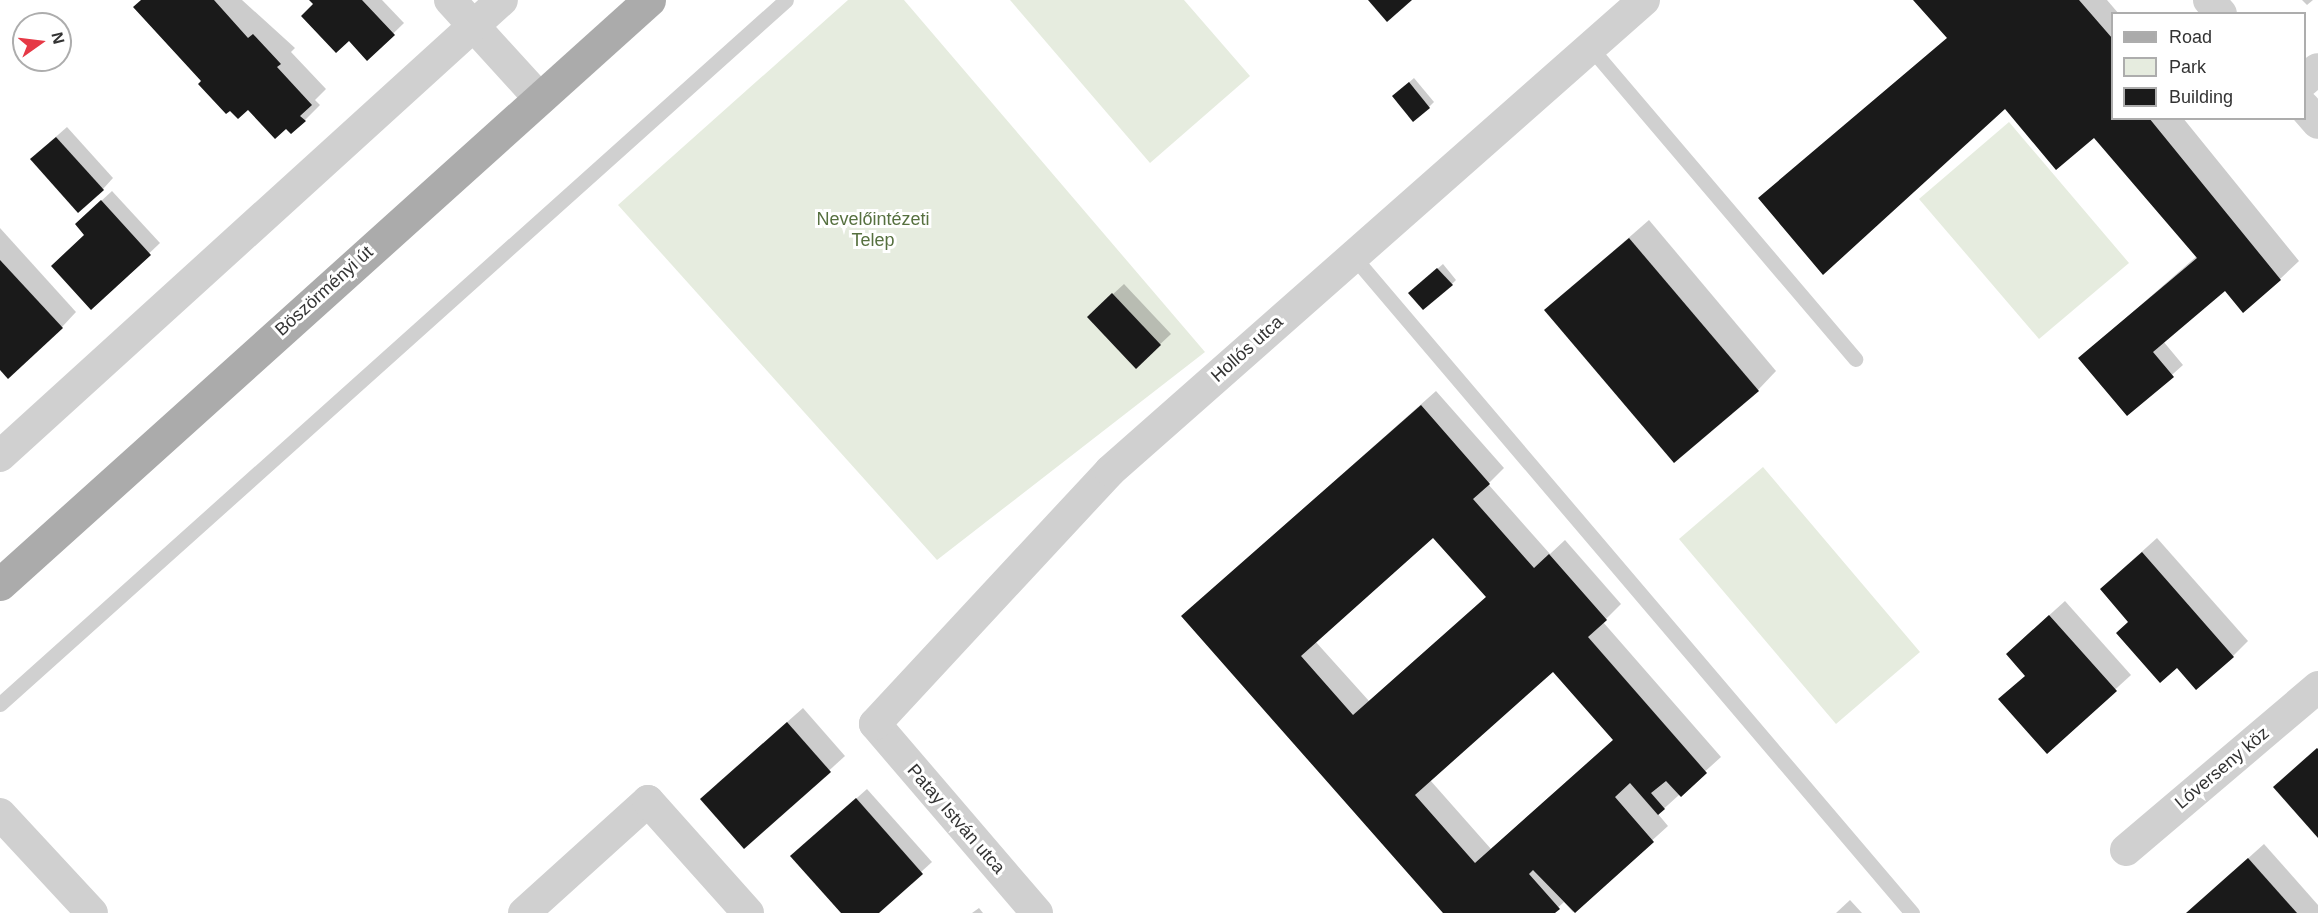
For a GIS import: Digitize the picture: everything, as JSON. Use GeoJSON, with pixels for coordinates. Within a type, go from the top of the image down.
{"type":"FeatureCollection","features":[{"type":"Feature","properties":{"kind":"main road","name":"Böszörményi út"},"geometry":{"type":"LineString","coordinates":[[0,584],[650,0]]}},
{"type":"Feature","properties":{"kind":"street"},"geometry":{"type":"LineString","coordinates":[[450,0],[540,99]]}},
{"type":"Feature","properties":{"kind":"street"},"geometry":{"type":"LineString","coordinates":[[0,456],[472,24],[502,0]]}},
{"type":"Feature","properties":{"kind":"street","name":"Hollós utca"},"geometry":{"type":"LineString","coordinates":[[875,724],[1110,471],[1352,255],[1644,0]]}},
{"type":"Feature","properties":{"kind":"street"},"geometry":{"type":"LineString","coordinates":[[2209,0],[2219,12]]}},
{"type":"Feature","properties":{"kind":"street"},"geometry":{"type":"LineString","coordinates":[[2306,79],[2318,69]]}},
{"type":"Feature","properties":{"kind":"street"},"geometry":{"type":"LineString","coordinates":[[2306,109],[2318,123]]}},
{"type":"Feature","properties":{"kind":"street","name":"Lóverseny köz"},"geometry":{"type":"LineString","coordinates":[[2126,850],[2318,687]]}},
{"type":"Feature","properties":{"kind":"street","name":"Patay István utca"},"geometry":{"type":"LineString","coordinates":[[875,724],[1037,913]]}},
{"type":"Feature","properties":{"kind":"street"},"geometry":{"type":"LineString","coordinates":[[524,913],[648,801],[748,913]]}},
{"type":"Feature","properties":{"kind":"street"},"geometry":{"type":"LineString","coordinates":[[0,814],[92,913]]}},
{"type":"Feature","properties":{"kind":"lane"},"geometry":{"type":"LineString","coordinates":[[0,704],[786,0]]}},
{"type":"Feature","properties":{"kind":"lane"},"geometry":{"type":"LineString","coordinates":[[1589,46],[1855,359]]}},
{"type":"Feature","properties":{"kind":"lane"},"geometry":{"type":"LineString","coordinates":[[1352,255],[1912,913]]}},
{"type":"Feature","properties":{"kind":"green space","name":"Nevelőintézeti Telep"},"geometry":{"type":"Polygon","coordinates":[[[848,0],[904,0],[1205,352],[937,560],[618,205],[848,0]]]}},
{"type":"Feature","properties":{"kind":"green space"},"geometry":{"type":"Polygon","coordinates":[[[1010,0],[1184,0],[1250,76],[1150,163],[1010,0]]]}},
{"type":"Feature","properties":{"kind":"green space"},"geometry":{"type":"Polygon","coordinates":[[[2009,122],[2129,263],[2039,339],[1919,199],[2009,122]]]}},
{"type":"Feature","properties":{"kind":"green space"},"geometry":{"type":"Polygon","coordinates":[[[1763,467],[1920,652],[1836,724],[1679,539],[1763,467]]]}},
{"type":"Feature","properties":{"kind":"building"},"geometry":{"type":"Polygon","coordinates":[[[141,0],[214,0],[248,38],[253,34],[281,64],[277,67],[312,105],[300,116],[306,121],[291,134],[286,129],[275,139],[248,110],[238,119],[230,111],[226,114],[198,84],[201,81],[133,7],[141,0]]]}},
{"type":"Feature","properties":{"kind":"building"},"geometry":{"type":"Polygon","coordinates":[[[309,0],[362,0],[395,35],[367,61],[349,41],[336,53],[301,16],[313,4],[309,0]]]}},
{"type":"Feature","properties":{"kind":"building"},"geometry":{"type":"Polygon","coordinates":[[[1368,0],[1412,0],[1387,22],[1368,0]]]}},
{"type":"Feature","properties":{"kind":"building"},"geometry":{"type":"Polygon","coordinates":[[[1913,0],[2079,0],[2111,37],[2111,120],[2151,120],[2281,280],[2243,313],[2225,291],[2153,352],[2174,377],[2127,416],[2078,358],[2197,258],[2094,138],[2056,170],[2005,109],[1823,275],[1758,198],[1947,38],[1913,0]]]}},
{"type":"Feature","properties":{"kind":"building"},"geometry":{"type":"Polygon","coordinates":[[[1409,82],[1430,108],[1413,122],[1392,96],[1409,82]]]}},
{"type":"Feature","properties":{"kind":"building"},"geometry":{"type":"Polygon","coordinates":[[[56,137],[104,190],[78,213],[30,159],[56,137]]]}},
{"type":"Feature","properties":{"kind":"building"},"geometry":{"type":"Polygon","coordinates":[[[101,200],[151,255],[91,310],[51,266],[84,235],[75,224],[101,200]]]}},
{"type":"Feature","properties":{"kind":"building"},"geometry":{"type":"Polygon","coordinates":[[[1629,238],[1759,391],[1674,463],[1544,310],[1629,238]]]}},
{"type":"Feature","properties":{"kind":"building"},"geometry":{"type":"Polygon","coordinates":[[[0,260],[63,328],[8,379],[0,370],[0,260]]]}},
{"type":"Feature","properties":{"kind":"building"},"geometry":{"type":"Polygon","coordinates":[[[1437,268],[1453,285],[1423,310],[1408,293],[1437,268]]]}},
{"type":"Feature","properties":{"kind":"building"},"geometry":{"type":"Polygon","coordinates":[[[1112,293],[1161,345],[1136,369],[1087,317],[1112,293]]]}},
{"type":"Feature","properties":{"kind":"building"},"geometry":{"type":"Polygon","coordinates":[[[1421,405],[1490,484],[1473,499],[1534,568],[1549,554],[1607,620],[1588,637],[1707,773],[1681,797],[1666,781],[1651,793],[1665,809],[1658,815],[1630,783],[1615,797],[1654,842],[1575,913],[1533,870],[1529,874],[1560,909],[1555,913],[1443,913],[1181,616],[1421,405]],[[1433,538],[1301,656],[1353,715],[1486,597],[1433,538]],[[1553,672],[1415,795],[1475,863],[1613,740],[1553,672]]]}},
{"type":"Feature","properties":{"kind":"building"},"geometry":{"type":"Polygon","coordinates":[[[2142,552],[2234,657],[2196,690],[2177,668],[2160,683],[2116,633],[2128,622],[2100,589],[2142,552]]]}},
{"type":"Feature","properties":{"kind":"building"},"geometry":{"type":"Polygon","coordinates":[[[2049,615],[2117,691],[2047,754],[1998,699],[2025,676],[2006,654],[2049,615]]]}},
{"type":"Feature","properties":{"kind":"building"},"geometry":{"type":"Polygon","coordinates":[[[787,722],[831,772],[744,849],[700,799],[787,722]]]}},
{"type":"Feature","properties":{"kind":"building"},"geometry":{"type":"Polygon","coordinates":[[[2318,749],[2318,838],[2273,787],[2318,749]]]}},
{"type":"Feature","properties":{"kind":"building"},"geometry":{"type":"Polygon","coordinates":[[[856,798],[923,874],[879,913],[841,913],[790,856],[856,798]]]}},
{"type":"Feature","properties":{"kind":"building"},"geometry":{"type":"Polygon","coordinates":[[[2248,858],[2297,913],[2186,913],[2248,858]]]}}]}
